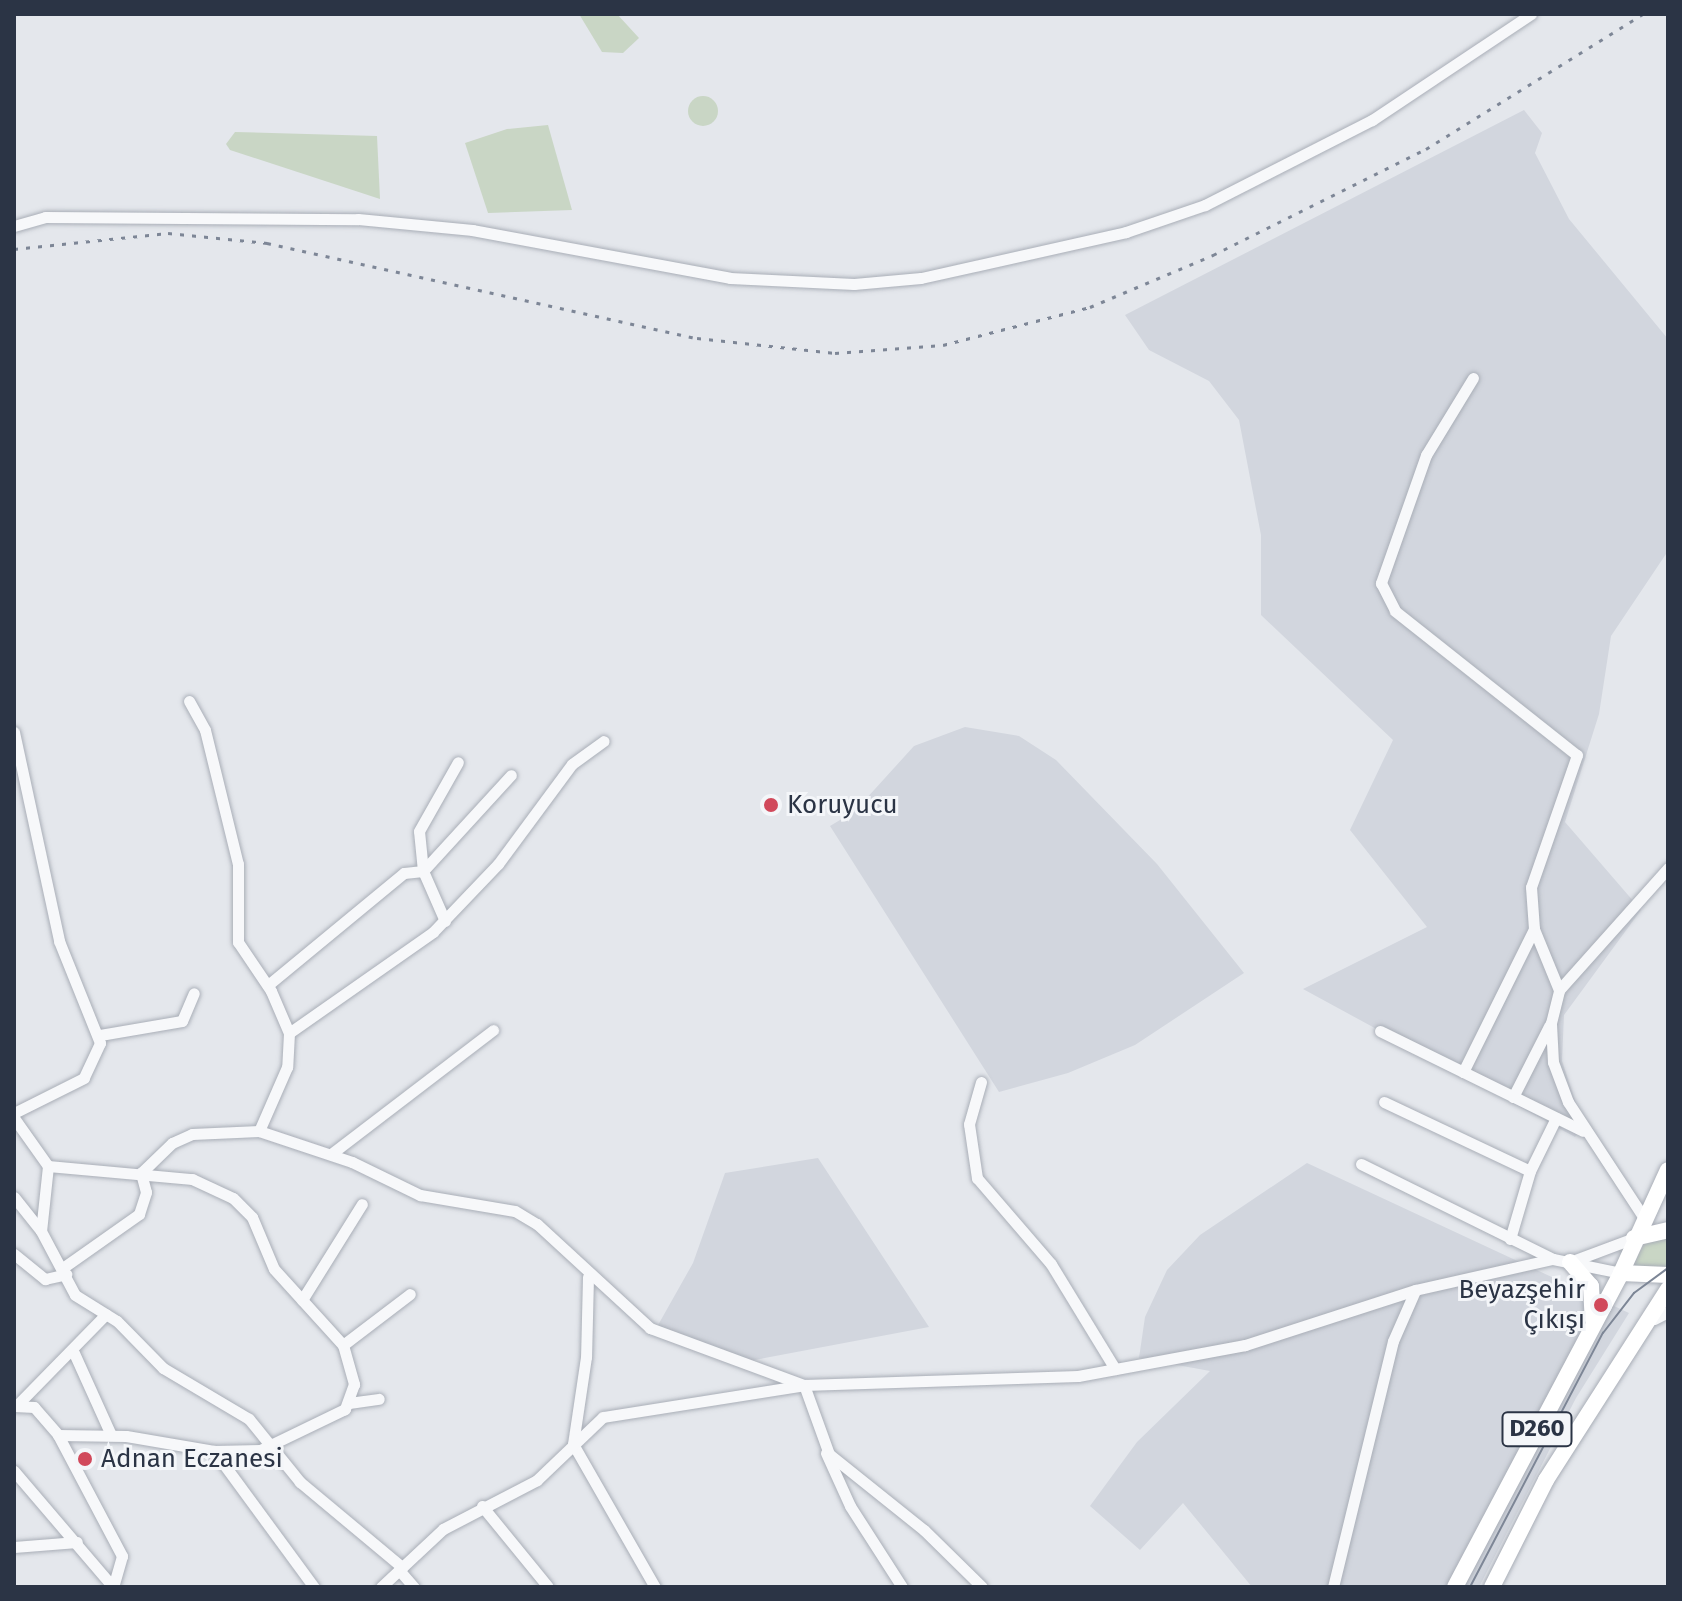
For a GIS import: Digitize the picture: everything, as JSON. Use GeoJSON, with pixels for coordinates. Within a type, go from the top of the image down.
{"type":"FeatureCollection","features":[{"type":"Feature","properties":{"kind":"highway"},"geometry":{"type":"LineString","coordinates":[[1668,1170],[1634,1238],[1621,1273],[1668,1275]]}},
{"type":"Feature","properties":{"kind":"highway"},"geometry":{"type":"LineString","coordinates":[[1634,1238],[1668,1230]]}},
{"type":"Feature","properties":{"kind":"highway"},"geometry":{"type":"LineString","coordinates":[[1561,1261],[1591,1286],[1593,1322]]}},
{"type":"Feature","properties":{"kind":"highway","name":"D260"},"geometry":{"type":"LineString","coordinates":[[1455,1587],[1621,1273]]}},
{"type":"Feature","properties":{"kind":"highway","name":"D260"},"geometry":{"type":"LineString","coordinates":[[1492,1587],[1546,1480],[1661,1316],[1668,1289]]}},
{"type":"Feature","properties":{"kind":"street"},"geometry":{"type":"LineString","coordinates":[[14,226],[45,217],[358,219],[472,230],[730,278],[838,284],[909,280],[1113,236],[1205,205],[1372,120],[1531,14]]}},
{"type":"Feature","properties":{"kind":"street"},"geometry":{"type":"LineString","coordinates":[[1473,378],[1426,455],[1381,583],[1395,611],[1577,755],[1531,887],[1534,929],[1559,990]]}},
{"type":"Feature","properties":{"kind":"street"},"geometry":{"type":"LineString","coordinates":[[189,701],[205,730],[238,864],[238,942],[268,985],[289,1033],[287,1067],[259,1131]]}},
{"type":"Feature","properties":{"kind":"street"},"geometry":{"type":"LineString","coordinates":[[14,732],[59,941],[100,1035],[97,1058],[84,1078],[14,1116],[48,1166],[41,1231]]}},
{"type":"Feature","properties":{"kind":"street"},"geometry":{"type":"LineString","coordinates":[[289,1033],[445,921],[498,864],[566,771],[604,741]]}},
{"type":"Feature","properties":{"kind":"street"},"geometry":{"type":"LineString","coordinates":[[445,921],[423,871],[420,824],[458,762]]}},
{"type":"Feature","properties":{"kind":"street"},"geometry":{"type":"LineString","coordinates":[[268,985],[404,873],[423,871],[511,775]]}},
{"type":"Feature","properties":{"kind":"street"},"geometry":{"type":"LineString","coordinates":[[1513,1097],[1552,1019],[1559,990],[1668,868]]}},
{"type":"Feature","properties":{"kind":"street"},"geometry":{"type":"LineString","coordinates":[[1463,1072],[1534,929]]}},
{"type":"Feature","properties":{"kind":"street"},"geometry":{"type":"LineString","coordinates":[[100,1035],[182,1021],[194,993]]}},
{"type":"Feature","properties":{"kind":"street"},"geometry":{"type":"LineString","coordinates":[[1552,1019],[1557,1075],[1583,1131],[1644,1218]]}},
{"type":"Feature","properties":{"kind":"street"},"geometry":{"type":"LineString","coordinates":[[331,1154],[493,1030]]}},
{"type":"Feature","properties":{"kind":"street"},"geometry":{"type":"LineString","coordinates":[[1380,1031],[1583,1131]]}},
{"type":"Feature","properties":{"kind":"street"},"geometry":{"type":"LineString","coordinates":[[981,1082],[969,1124],[977,1178],[1051,1264],[1115,1369]]}},
{"type":"Feature","properties":{"kind":"street"},"geometry":{"type":"LineString","coordinates":[[1384,1102],[1530,1171]]}},
{"type":"Feature","properties":{"kind":"street"},"geometry":{"type":"LineString","coordinates":[[1510,1239],[1530,1171],[1556,1118]]}},
{"type":"Feature","properties":{"kind":"street"},"geometry":{"type":"LineString","coordinates":[[141,1173],[185,1136],[259,1131],[331,1154],[420,1195],[523,1214],[588,1277],[650,1328],[804,1385]]}},
{"type":"Feature","properties":{"kind":"street"},"geometry":{"type":"LineString","coordinates":[[1361,1164],[1510,1239],[1561,1261],[1621,1273]]}},
{"type":"Feature","properties":{"kind":"street"},"geometry":{"type":"LineString","coordinates":[[48,1166],[192,1179],[240,1204],[274,1269],[343,1345],[354,1376],[349,1403]]}},
{"type":"Feature","properties":{"kind":"street"},"geometry":{"type":"LineString","coordinates":[[14,1254],[45,1279],[65,1271],[139,1214],[146,1192],[141,1173]]}},
{"type":"Feature","properties":{"kind":"street"},"geometry":{"type":"LineString","coordinates":[[14,1197],[41,1231],[79,1299],[106,1314],[163,1368],[249,1419],[274,1446],[300,1482],[401,1569],[414,1587]]}},
{"type":"Feature","properties":{"kind":"street"},"geometry":{"type":"LineString","coordinates":[[302,1300],[362,1204]]}},
{"type":"Feature","properties":{"kind":"street"},"geometry":{"type":"LineString","coordinates":[[381,1587],[443,1529],[537,1480],[603,1417],[804,1385],[1034,1382],[1115,1369],[1310,1328],[1415,1290],[1561,1261],[1634,1238]]}},
{"type":"Feature","properties":{"kind":"street"},"geometry":{"type":"LineString","coordinates":[[588,1277],[586,1357],[573,1444],[655,1587]]}},
{"type":"Feature","properties":{"kind":"street"},"geometry":{"type":"LineString","coordinates":[[1333,1587],[1393,1341],[1415,1290]]}},
{"type":"Feature","properties":{"kind":"street"},"geometry":{"type":"LineString","coordinates":[[343,1345],[410,1294]]}},
{"type":"Feature","properties":{"kind":"street"},"geometry":{"type":"LineString","coordinates":[[16,1405],[74,1353],[106,1314]]}},
{"type":"Feature","properties":{"kind":"street"},"geometry":{"type":"LineString","coordinates":[[74,1353],[111,1435]]}},
{"type":"Feature","properties":{"kind":"street"},"geometry":{"type":"LineString","coordinates":[[804,1385],[825,1448],[850,1506],[902,1587]]}},
{"type":"Feature","properties":{"kind":"street"},"geometry":{"type":"LineString","coordinates":[[58,1435],[111,1435],[214,1451],[274,1446],[349,1403],[379,1399]]}},
{"type":"Feature","properties":{"kind":"street"},"geometry":{"type":"LineString","coordinates":[[16,1405],[34,1407],[58,1435],[122,1556],[113,1587]]}},
{"type":"Feature","properties":{"kind":"street"},"geometry":{"type":"LineString","coordinates":[[825,1448],[924,1530],[982,1587]]}},
{"type":"Feature","properties":{"kind":"street"},"geometry":{"type":"LineString","coordinates":[[214,1451],[314,1587]]}},
{"type":"Feature","properties":{"kind":"street"},"geometry":{"type":"LineString","coordinates":[[14,1471],[113,1587]]}},
{"type":"Feature","properties":{"kind":"street"},"geometry":{"type":"LineString","coordinates":[[482,1506],[548,1587]]}},
{"type":"Feature","properties":{"kind":"street"},"geometry":{"type":"LineString","coordinates":[[14,1547],[77,1542]]}},
{"type":"Feature","properties":{"kind":"shaded area"},"geometry":{"type":"Polygon","coordinates":[[[1524,110],[1542,133],[1535,153],[1569,219],[1668,339],[1668,551],[1611,636],[1599,714],[1565,822],[1641,910],[1564,1015],[1562,1061],[1584,1127],[1575,1137],[1303,989],[1427,927],[1350,830],[1393,740],[1261,615],[1261,535],[1239,420],[1209,381],[1149,350],[1125,315],[1524,110]]]}},
{"type":"Feature","properties":{"kind":"shaded area"},"geometry":{"type":"Polygon","coordinates":[[[965,727],[1019,736],[1056,760],[1157,864],[1244,973],[1135,1045],[1068,1073],[999,1092],[830,826],[855,811],[914,746],[965,727]]]}},
{"type":"Feature","properties":{"kind":"shaded area"},"geometry":{"type":"Polygon","coordinates":[[[818,1158],[929,1327],[749,1361],[653,1334],[693,1263],[725,1173],[818,1158]]]}},
{"type":"Feature","properties":{"kind":"shaded area"},"geometry":{"type":"Polygon","coordinates":[[[1307,1163],[1629,1313],[1576,1398],[1479,1587],[1252,1587],[1183,1503],[1140,1550],[1090,1506],[1137,1442],[1210,1371],[1139,1358],[1145,1317],[1167,1270],[1200,1235],[1307,1163]]]}},
{"type":"Feature","properties":{"kind":"green space"},"geometry":{"type":"Polygon","coordinates":[[[579,14],[617,14],[639,38],[623,53],[602,52],[579,14]]]}},
{"type":"Feature","properties":{"kind":"green space"},"geometry":{"type":"Polygon","coordinates":[[[703,96],[714,100],[718,111],[714,122],[703,126],[692,122],[688,111],[692,100],[703,96]]]}},
{"type":"Feature","properties":{"kind":"green space"},"geometry":{"type":"Polygon","coordinates":[[[548,125],[572,210],[488,213],[465,143],[507,129],[548,125]]]}},
{"type":"Feature","properties":{"kind":"green space"},"geometry":{"type":"Polygon","coordinates":[[[235,132],[377,136],[380,199],[230,150],[226,144],[235,132]]]}},
{"type":"Feature","properties":{"kind":"green space"},"geometry":{"type":"Polygon","coordinates":[[[1668,1237],[1668,1272],[1632,1267],[1645,1242],[1668,1237]]]}},
{"type":"Feature","properties":{"kind":"tram line"},"geometry":{"type":"LineString","coordinates":[[1470,1587],[1603,1333],[1634,1293],[1668,1268]]}},
{"type":"Feature","properties":{"kind":"railway"},"geometry":{"type":"LineString","coordinates":[[14,249],[168,233],[267,243],[697,338],[835,353],[943,345],[1090,307],[1213,255],[1426,149],[1643,14]]}},
{"type":"Feature","properties":{"kind":"place","name":"Koruyucu"},"geometry":{"type":"Point","coordinates":[771,805]}},
{"type":"Feature","properties":{"kind":"place","name":"Beyazşehir Çıkışı"},"geometry":{"type":"Point","coordinates":[1601,1305]}},
{"type":"Feature","properties":{"kind":"place","name":"Adnan Eczanesi"},"geometry":{"type":"Point","coordinates":[85,1459]}}]}
